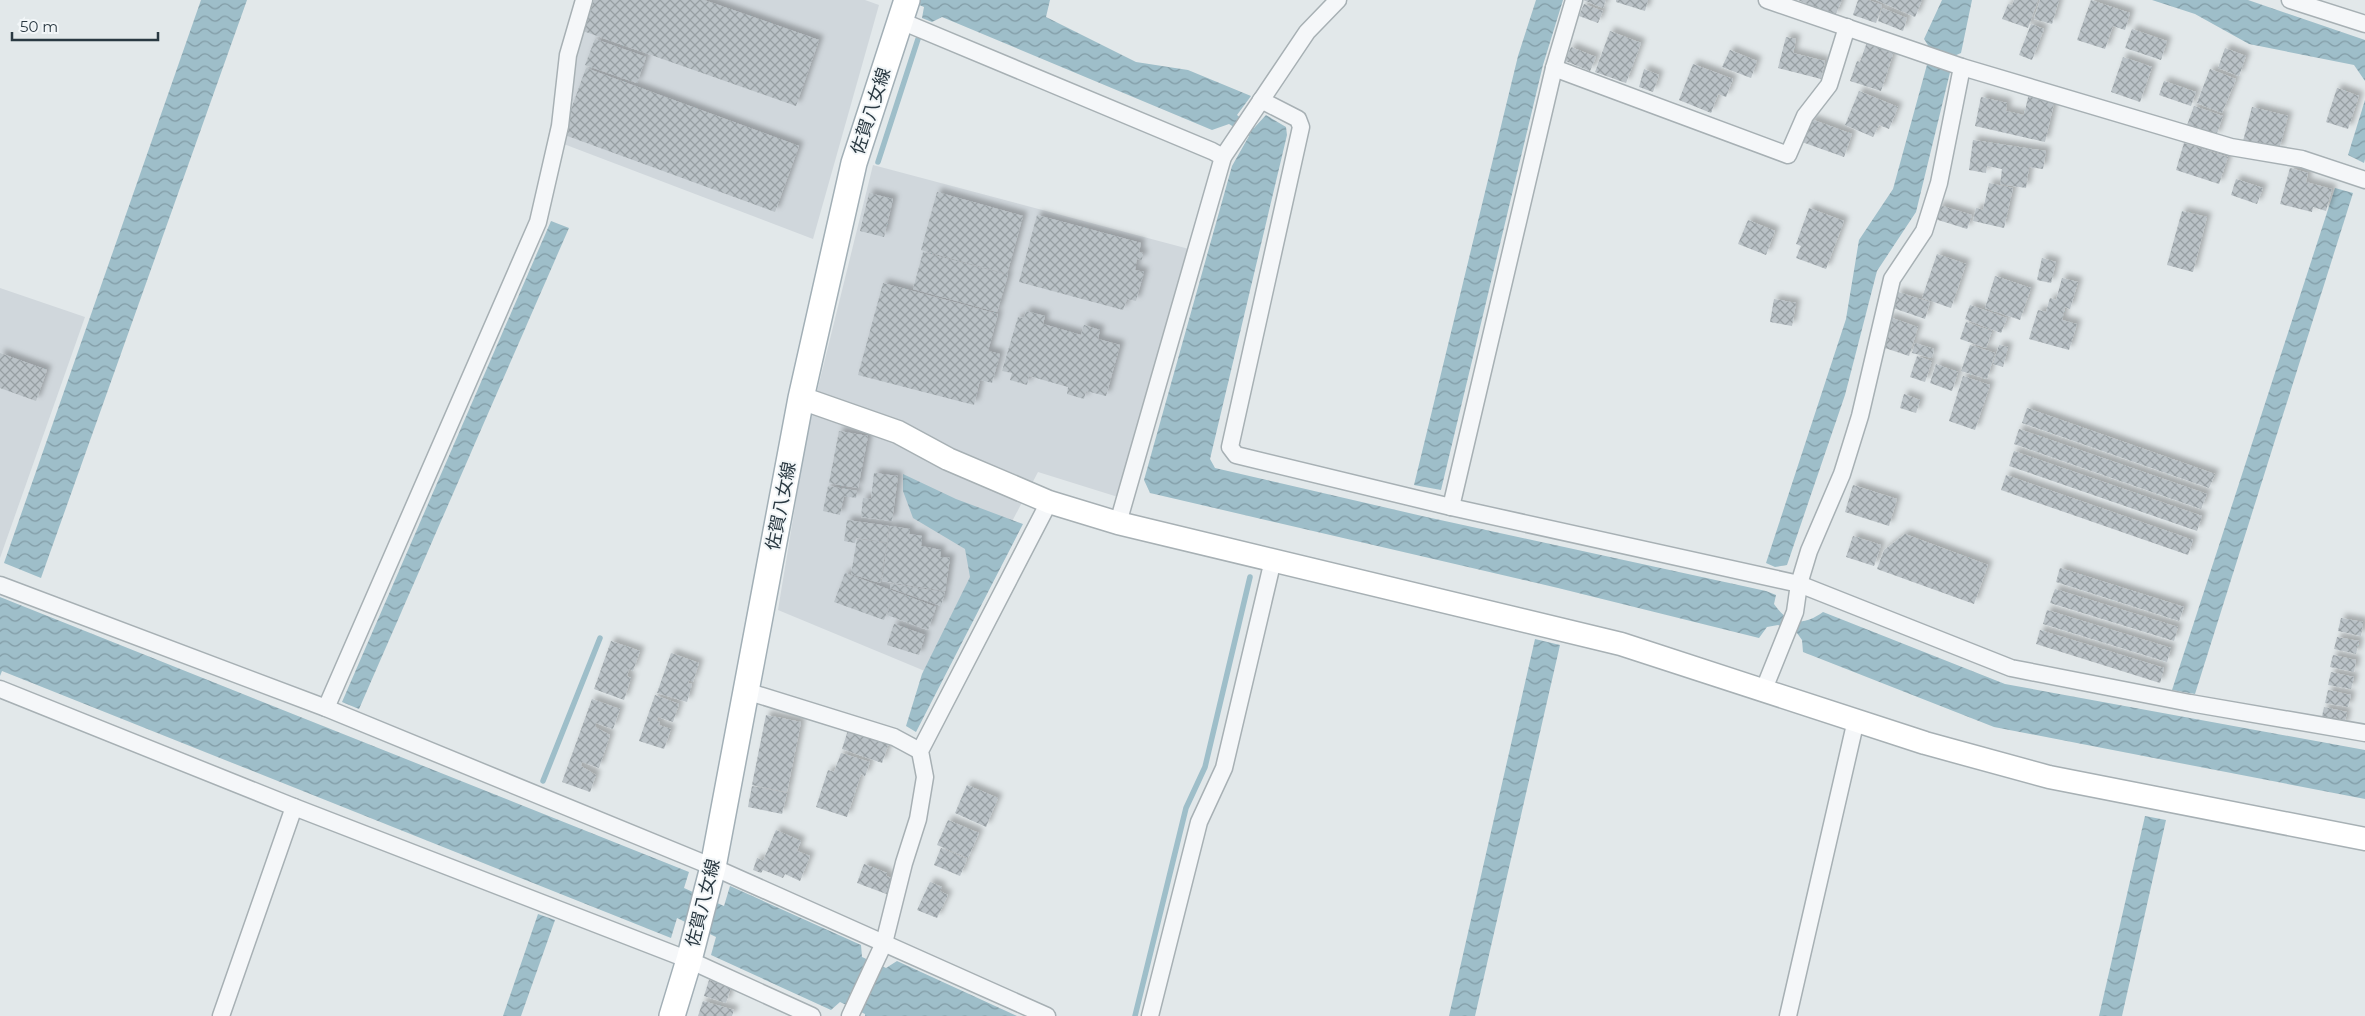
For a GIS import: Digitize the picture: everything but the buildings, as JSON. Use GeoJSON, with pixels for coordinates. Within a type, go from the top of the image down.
{"type":"FeatureCollection","features":[{"type":"Feature","properties":{"kind":"main road","name":"佐賀八女線"},"geometry":{"type":"LineString","coordinates":[[672,1016],[689,960],[713,867],[802,398],[854,162],[905,9]]}},
{"type":"Feature","properties":{"kind":"street"},"geometry":{"type":"LineString","coordinates":[[326,708],[538,222],[560,126],[568,55],[584,0]]}},
{"type":"Feature","properties":{"kind":"street"},"geometry":{"type":"LineString","coordinates":[[1118,523],[1223,157],[1307,32],[1338,0]]}},
{"type":"Feature","properties":{"kind":"street"},"geometry":{"type":"LineString","coordinates":[[1451,507],[1554,68],[1574,0]]}},
{"type":"Feature","properties":{"kind":"street"},"geometry":{"type":"LineString","coordinates":[[1767,0],[1959,66],[2231,147],[2302,159],[2365,180]]}},
{"type":"Feature","properties":{"kind":"street"},"geometry":{"type":"LineString","coordinates":[[2290,0],[2365,24]]}},
{"type":"Feature","properties":{"kind":"street"},"geometry":{"type":"LineString","coordinates":[[905,9],[1223,157]]}},
{"type":"Feature","properties":{"kind":"street"},"geometry":{"type":"LineString","coordinates":[[1554,68],[1788,154],[1805,116],[1829,85],[1847,27]]}},
{"type":"Feature","properties":{"kind":"street"},"geometry":{"type":"LineString","coordinates":[[1764,689],[1795,612],[1799,584],[1809,551],[1842,474],[1857,424],[1892,279],[1924,231],[1939,183],[1959,66]]}},
{"type":"Feature","properties":{"kind":"street"},"geometry":{"type":"LineString","coordinates":[[1261,100],[1298,119],[1301,127],[1230,448],[1236,455],[1451,507],[1799,584],[2011,668],[2190,703],[2365,734]]}},
{"type":"Feature","properties":{"kind":"street"},"geometry":{"type":"LineString","coordinates":[[802,398],[898,432],[948,459],[1049,502],[1118,523],[1621,644],[1925,743],[2049,777],[2365,839]]}},
{"type":"Feature","properties":{"kind":"street"},"geometry":{"type":"LineString","coordinates":[[850,1016],[884,943],[904,863],[918,819],[925,777],[920,751],[1049,502]]}},
{"type":"Feature","properties":{"kind":"street"},"geometry":{"type":"LineString","coordinates":[[1150,1016],[1199,822],[1224,768],[1273,560]]}},
{"type":"Feature","properties":{"kind":"street"},"geometry":{"type":"LineString","coordinates":[[0,585],[326,708],[713,867],[1047,1016]]}},
{"type":"Feature","properties":{"kind":"street"},"geometry":{"type":"LineString","coordinates":[[0,688],[294,807],[689,960],[812,1016]]}},
{"type":"Feature","properties":{"kind":"street"},"geometry":{"type":"LineString","coordinates":[[746,691],[894,738],[920,751]]}},
{"type":"Feature","properties":{"kind":"street"},"geometry":{"type":"LineString","coordinates":[[1788,1016],[1856,720]]}},
{"type":"Feature","properties":{"kind":"street"},"geometry":{"type":"LineString","coordinates":[[221,1016],[294,807]]}},
{"type":"Feature","properties":{"kind":"shaded area"},"geometry":{"type":"Polygon","coordinates":[[[574,0],[865,0],[879,5],[813,239],[548,138],[574,0]]]}},
{"type":"Feature","properties":{"kind":"shaded area"},"geometry":{"type":"Polygon","coordinates":[[[873,165],[1189,249],[1118,497],[1038,472],[932,674],[778,610],[808,428],[873,165]]]}},
{"type":"Feature","properties":{"kind":"shaded area"},"geometry":{"type":"Polygon","coordinates":[[[0,288],[85,317],[0,558],[0,288]]]}},
{"type":"Feature","properties":{"kind":"water"},"geometry":{"type":"Polygon","coordinates":[[[201,0],[247,0],[41,578],[4,563],[201,0]]]}},
{"type":"Feature","properties":{"kind":"water"},"geometry":{"type":"Polygon","coordinates":[[[908,0],[1050,0],[1046,17],[1136,62],[1188,70],[1251,96],[1237,115],[1254,128],[1266,115],[1286,127],[1287,135],[1210,459],[1215,468],[1422,516],[1766,591],[1776,595],[1774,604],[1785,616],[1791,619],[1797,621],[1809,620],[1823,612],[2005,684],[2365,750],[2365,799],[1994,727],[1803,652],[1802,640],[1797,633],[1778,625],[1767,627],[1759,638],[1558,588],[1150,493],[1144,480],[1232,166],[1249,136],[1229,124],[1212,130],[942,17],[932,22],[922,18],[924,7],[908,0]]]}},
{"type":"Feature","properties":{"kind":"water"},"geometry":{"type":"Polygon","coordinates":[[[1536,0],[1563,0],[1543,65],[1441,490],[1414,485],[1518,56],[1536,0]]]}},
{"type":"Feature","properties":{"kind":"water"},"geometry":{"type":"Polygon","coordinates":[[[1942,0],[1972,0],[1961,53],[1954,56],[1916,212],[1877,271],[1845,395],[1787,565],[1775,567],[1766,563],[1846,319],[1859,240],[1893,189],[1931,50],[1924,39],[1942,0]]]}},
{"type":"Feature","properties":{"kind":"water"},"geometry":{"type":"Polygon","coordinates":[[[2152,0],[2248,0],[2365,40],[2365,81],[2354,65],[2249,44],[2195,14],[2152,0]]]}},
{"type":"Feature","properties":{"kind":"water"},"geometry":{"type":"Polygon","coordinates":[[[2365,100],[2365,159],[2364,163],[2348,155],[2365,100]]]}},
{"type":"Feature","properties":{"kind":"water"},"geometry":{"type":"Polygon","coordinates":[[[2335,188],[2353,193],[2195,694],[2172,690],[2335,188]]]}},
{"type":"Feature","properties":{"kind":"water"},"geometry":{"type":"Polygon","coordinates":[[[551,221],[569,228],[359,709],[342,702],[551,221]]]}},
{"type":"Feature","properties":{"kind":"water"},"geometry":{"type":"Polygon","coordinates":[[[903,474],[956,499],[1023,524],[916,732],[906,726],[922,674],[970,577],[965,549],[913,518],[903,491],[903,474]]]}},
{"type":"Feature","properties":{"kind":"water"},"geometry":{"type":"Polygon","coordinates":[[[0,597],[689,872],[684,888],[724,906],[730,886],[861,945],[862,957],[886,968],[897,961],[1017,1016],[865,1016],[865,1014],[840,1002],[831,1010],[711,955],[716,937],[677,918],[671,938],[2,671],[0,676],[0,597]]]}},
{"type":"Feature","properties":{"kind":"water"},"geometry":{"type":"Polygon","coordinates":[[[1535,639],[1560,645],[1475,1016],[1449,1016],[1535,639]]]}},
{"type":"Feature","properties":{"kind":"water"},"geometry":{"type":"Polygon","coordinates":[[[2145,816],[2166,820],[2122,1016],[2099,1016],[2145,816]]]}},
{"type":"Feature","properties":{"kind":"water"},"geometry":{"type":"Polygon","coordinates":[[[538,914],[555,920],[521,1016],[503,1016],[538,914]]]}},
{"type":"Feature","properties":{"kind":"waterway"},"geometry":{"type":"LineString","coordinates":[[878,162],[918,39]]}},
{"type":"Feature","properties":{"kind":"waterway"},"geometry":{"type":"LineString","coordinates":[[1135,1016],[1186,808],[1205,767],[1250,577]]}},
{"type":"Feature","properties":{"kind":"waterway"},"geometry":{"type":"LineString","coordinates":[[543,781],[600,638]]}}]}
